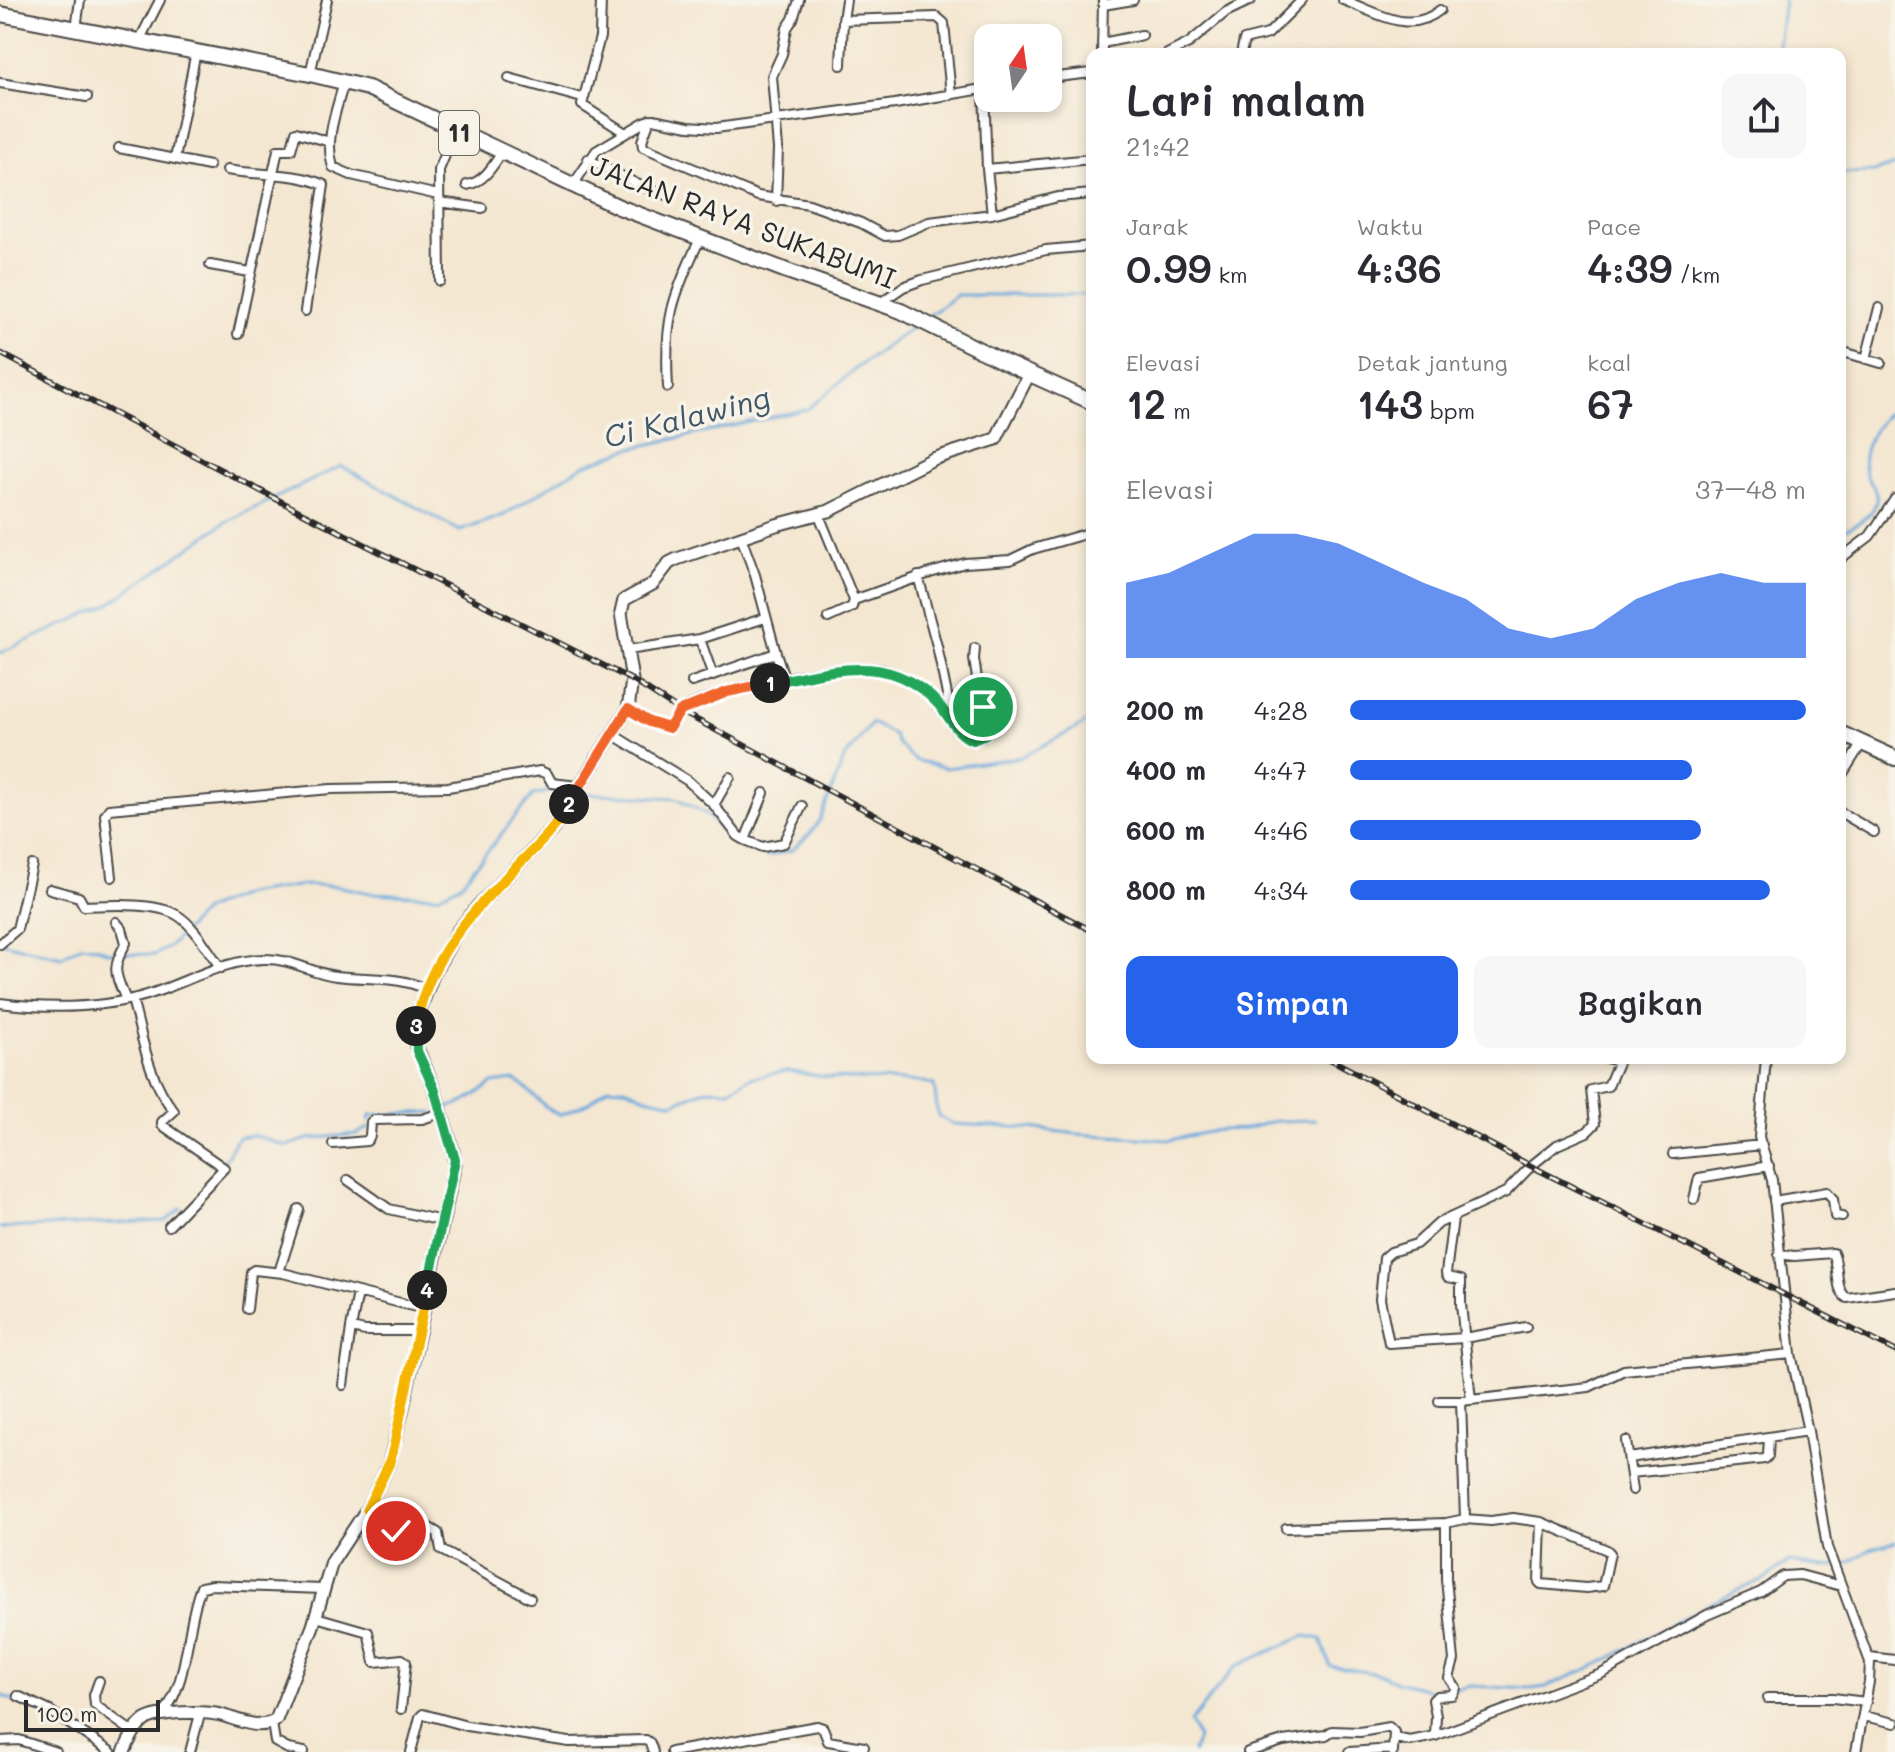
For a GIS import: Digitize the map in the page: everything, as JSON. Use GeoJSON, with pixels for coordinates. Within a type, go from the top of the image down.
{"type":"FeatureCollection","features":[{"type":"Feature","properties":{"kind":"highway","name":"JALAN RAYA SUKABUMI"},"geometry":{"type":"LineString","coordinates":[[0,14],[310,74],[382,93],[455,131],[619,207],[901,311],[1086,399]]}},
{"type":"Feature","properties":{"kind":"highway"},"geometry":{"type":"LineString","coordinates":[[1846,736],[1895,758]]}},
{"type":"Feature","properties":{"kind":"street"},"geometry":{"type":"LineString","coordinates":[[76,29],[80,0]]}},
{"type":"Feature","properties":{"kind":"street"},"geometry":{"type":"LineString","coordinates":[[139,41],[160,0]]}},
{"type":"Feature","properties":{"kind":"street"},"geometry":{"type":"LineString","coordinates":[[310,74],[327,0]]}},
{"type":"Feature","properties":{"kind":"street"},"geometry":{"type":"LineString","coordinates":[[601,0],[598,46],[582,98],[584,107],[624,132]]}},
{"type":"Feature","properties":{"kind":"street"},"geometry":{"type":"LineString","coordinates":[[776,201],[778,149],[772,76],[799,0]]}},
{"type":"Feature","properties":{"kind":"street"},"geometry":{"type":"LineString","coordinates":[[841,65],[846,0]]}},
{"type":"Feature","properties":{"kind":"street"},"geometry":{"type":"LineString","coordinates":[[1102,48],[1103,2],[1133,0]]}},
{"type":"Feature","properties":{"kind":"street"},"geometry":{"type":"LineString","coordinates":[[1180,48],[1222,14],[1251,0]]}},
{"type":"Feature","properties":{"kind":"street"},"geometry":{"type":"LineString","coordinates":[[1242,48],[1244,40],[1268,34],[1302,0]]}},
{"type":"Feature","properties":{"kind":"street"},"geometry":{"type":"LineString","coordinates":[[1343,0],[1413,24],[1430,19],[1440,10]]}},
{"type":"Feature","properties":{"kind":"street"},"geometry":{"type":"LineString","coordinates":[[843,20],[940,18],[945,28],[951,95]]}},
{"type":"Feature","properties":{"kind":"street"},"geometry":{"type":"LineString","coordinates":[[1102,43],[1142,35]]}},
{"type":"Feature","properties":{"kind":"street"},"geometry":{"type":"LineString","coordinates":[[175,159],[196,51]]}},
{"type":"Feature","properties":{"kind":"street"},"geometry":{"type":"LineString","coordinates":[[1062,76],[1086,74]]}},
{"type":"Feature","properties":{"kind":"street"},"geometry":{"type":"LineString","coordinates":[[509,78],[582,98]]}},
{"type":"Feature","properties":{"kind":"street"},"geometry":{"type":"LineString","coordinates":[[344,82],[330,142],[333,167],[482,208]]}},
{"type":"Feature","properties":{"kind":"street"},"geometry":{"type":"LineString","coordinates":[[0,83],[87,97]]}},
{"type":"Feature","properties":{"kind":"street"},"geometry":{"type":"LineString","coordinates":[[573,185],[588,159],[602,146],[650,119],[708,128],[974,91]]}},
{"type":"Feature","properties":{"kind":"street"},"geometry":{"type":"LineString","coordinates":[[986,112],[987,169],[992,214]]}},
{"type":"Feature","properties":{"kind":"street"},"geometry":{"type":"LineString","coordinates":[[650,119],[642,141],[643,147],[758,196],[809,204],[861,223],[885,236],[898,235],[929,222],[992,214],[1058,197],[1086,195]]}},
{"type":"Feature","properties":{"kind":"street"},"geometry":{"type":"LineString","coordinates":[[440,281],[440,164],[455,131]]}},
{"type":"Feature","properties":{"kind":"street"},"geometry":{"type":"LineString","coordinates":[[238,334],[278,150],[291,150],[296,132],[330,142]]}},
{"type":"Feature","properties":{"kind":"street"},"geometry":{"type":"LineString","coordinates":[[119,148],[209,166]]}},
{"type":"Feature","properties":{"kind":"street"},"geometry":{"type":"LineString","coordinates":[[467,185],[473,185],[485,176],[502,152]]}},
{"type":"Feature","properties":{"kind":"street"},"geometry":{"type":"LineString","coordinates":[[588,159],[639,185],[670,196]]}},
{"type":"Feature","properties":{"kind":"street"},"geometry":{"type":"LineString","coordinates":[[987,169],[1086,160]]}},
{"type":"Feature","properties":{"kind":"street"},"geometry":{"type":"LineString","coordinates":[[227,170],[273,173],[324,185],[305,311]]}},
{"type":"Feature","properties":{"kind":"street"},"geometry":{"type":"LineString","coordinates":[[668,387],[668,319],[680,280],[700,239]]}},
{"type":"Feature","properties":{"kind":"street"},"geometry":{"type":"LineString","coordinates":[[880,303],[903,287],[922,280],[1046,250],[1086,247]]}},
{"type":"Feature","properties":{"kind":"street"},"geometry":{"type":"LineString","coordinates":[[210,265],[250,272]]}},
{"type":"Feature","properties":{"kind":"street"},"geometry":{"type":"LineString","coordinates":[[1866,359],[1879,308]]}},
{"type":"Feature","properties":{"kind":"street"},"geometry":{"type":"LineString","coordinates":[[1846,353],[1881,363]]}},
{"type":"Feature","properties":{"kind":"street"},"geometry":{"type":"LineString","coordinates":[[124,1752],[144,1720],[162,1715],[214,1714],[258,1725],[272,1723],[279,1717],[335,1555],[367,1509],[389,1464],[455,1160],[430,1078],[416,1046],[418,1018],[426,989],[463,923],[553,829],[628,709],[632,680],[621,613],[625,598],[653,584],[672,561],[776,525],[819,515],[933,459],[996,439],[1029,374]]}},
{"type":"Feature","properties":{"kind":"street"},"geometry":{"type":"LineString","coordinates":[[1846,554],[1870,536],[1895,499]]}},
{"type":"Feature","properties":{"kind":"street"},"geometry":{"type":"LineString","coordinates":[[819,515],[854,600],[852,607],[828,618]]}},
{"type":"Feature","properties":{"kind":"street"},"geometry":{"type":"LineString","coordinates":[[854,600],[918,576],[965,563],[1010,560],[1033,549],[1086,534]]}},
{"type":"Feature","properties":{"kind":"street"},"geometry":{"type":"LineString","coordinates":[[741,537],[785,680]]}},
{"type":"Feature","properties":{"kind":"street"},"geometry":{"type":"LineString","coordinates":[[918,576],[953,721]]}},
{"type":"Feature","properties":{"kind":"street"},"geometry":{"type":"LineString","coordinates":[[628,650],[700,639],[765,618]]}},
{"type":"Feature","properties":{"kind":"street"},"geometry":{"type":"LineString","coordinates":[[700,639],[713,676]]}},
{"type":"Feature","properties":{"kind":"street"},"geometry":{"type":"LineString","coordinates":[[628,709],[649,722],[669,728],[680,711],[737,690],[837,670],[871,668],[899,674],[927,693],[968,740],[985,734],[975,648]]}},
{"type":"Feature","properties":{"kind":"street"},"geometry":{"type":"LineString","coordinates":[[692,682],[776,653]]}},
{"type":"Feature","properties":{"kind":"street"},"geometry":{"type":"LineString","coordinates":[[612,734],[679,775],[714,805],[738,836],[763,847],[784,843],[802,806]]}},
{"type":"Feature","properties":{"kind":"street"},"geometry":{"type":"LineString","coordinates":[[1846,768],[1862,743]]}},
{"type":"Feature","properties":{"kind":"street"},"geometry":{"type":"LineString","coordinates":[[112,877],[105,815],[109,809],[331,789],[448,787],[540,771],[547,774],[552,783],[578,786]]}},
{"type":"Feature","properties":{"kind":"street"},"geometry":{"type":"LineString","coordinates":[[714,805],[730,777]]}},
{"type":"Feature","properties":{"kind":"street"},"geometry":{"type":"LineString","coordinates":[[745,840],[764,793]]}},
{"type":"Feature","properties":{"kind":"street"},"geometry":{"type":"LineString","coordinates":[[1846,816],[1874,832]]}},
{"type":"Feature","properties":{"kind":"street"},"geometry":{"type":"LineString","coordinates":[[0,944],[17,929],[32,865]]}},
{"type":"Feature","properties":{"kind":"street"},"geometry":{"type":"LineString","coordinates":[[50,889],[79,897],[84,906],[117,905],[175,913],[221,968]]}},
{"type":"Feature","properties":{"kind":"street"},"geometry":{"type":"LineString","coordinates":[[116,922],[122,929],[126,943],[115,966],[165,1102],[174,1111],[162,1125],[224,1168],[169,1226]]}},
{"type":"Feature","properties":{"kind":"street"},"geometry":{"type":"LineString","coordinates":[[0,1003],[49,1008],[129,999],[221,968],[262,959],[279,960],[331,976],[400,979],[426,989]]}},
{"type":"Feature","properties":{"kind":"street"},"geometry":{"type":"LineString","coordinates":[[1526,1327],[1464,1338],[1389,1343],[1380,1299],[1386,1254],[1416,1244],[1439,1223],[1506,1192],[1557,1145],[1594,1127],[1591,1090],[1608,1086],[1617,1064]]}},
{"type":"Feature","properties":{"kind":"street"},"geometry":{"type":"LineString","coordinates":[[1765,1064],[1760,1127],[1774,1201],[1791,1354],[1808,1431],[1827,1547],[1858,1623],[1871,1670],[1856,1752]]}},
{"type":"Feature","properties":{"kind":"street"},"geometry":{"type":"LineString","coordinates":[[333,1144],[367,1141],[374,1120],[422,1119],[440,1111]]}},
{"type":"Feature","properties":{"kind":"street"},"geometry":{"type":"LineString","coordinates":[[1673,1154],[1762,1145]]}},
{"type":"Feature","properties":{"kind":"street"},"geometry":{"type":"LineString","coordinates":[[1694,1199],[1699,1178],[1769,1166]]}},
{"type":"Feature","properties":{"kind":"street"},"geometry":{"type":"LineString","coordinates":[[348,1180],[389,1209],[442,1221]]}},
{"type":"Feature","properties":{"kind":"street"},"geometry":{"type":"LineString","coordinates":[[1774,1201],[1827,1192],[1833,1199],[1835,1216],[1842,1217]]}},
{"type":"Feature","properties":{"kind":"street"},"geometry":{"type":"LineString","coordinates":[[279,1272],[299,1209]]}},
{"type":"Feature","properties":{"kind":"street"},"geometry":{"type":"LineString","coordinates":[[1453,1218],[1446,1273],[1448,1277],[1461,1280],[1466,1401],[1465,1519]]}},
{"type":"Feature","properties":{"kind":"street"},"geometry":{"type":"LineString","coordinates":[[1779,1254],[1833,1253],[1840,1291],[1847,1298],[1895,1291]]}},
{"type":"Feature","properties":{"kind":"street"},"geometry":{"type":"LineString","coordinates":[[247,1309],[251,1272],[254,1270],[279,1272],[424,1309]]}},
{"type":"Feature","properties":{"kind":"street"},"geometry":{"type":"LineString","coordinates":[[343,1385],[358,1293]]}},
{"type":"Feature","properties":{"kind":"street"},"geometry":{"type":"LineString","coordinates":[[351,1328],[420,1331]]}},
{"type":"Feature","properties":{"kind":"street"},"geometry":{"type":"LineString","coordinates":[[1439,1401],[1466,1401],[1589,1387],[1624,1370],[1791,1354]]}},
{"type":"Feature","properties":{"kind":"street"},"geometry":{"type":"LineString","coordinates":[[1629,1458],[1808,1431]]}},
{"type":"Feature","properties":{"kind":"street"},"geometry":{"type":"LineString","coordinates":[[1631,1473],[1765,1459],[1768,1456],[1769,1437]]}},
{"type":"Feature","properties":{"kind":"street"},"geometry":{"type":"LineString","coordinates":[[1626,1441],[1633,1490]]}},
{"type":"Feature","properties":{"kind":"street"},"geometry":{"type":"LineString","coordinates":[[367,1509],[394,1530],[400,1529],[411,1517],[419,1520],[440,1534],[441,1550],[530,1598]]}},
{"type":"Feature","properties":{"kind":"street"},"geometry":{"type":"LineString","coordinates":[[1286,1528],[1446,1523],[1465,1519],[1491,1521],[1513,1518],[1541,1522],[1609,1551],[1603,1586],[1586,1588],[1539,1582],[1541,1522]]}},
{"type":"Feature","properties":{"kind":"street"},"geometry":{"type":"LineString","coordinates":[[1435,1736],[1433,1700],[1437,1696],[1452,1695],[1456,1688],[1449,1678],[1454,1660],[1446,1579],[1446,1523]]}},
{"type":"Feature","properties":{"kind":"street"},"geometry":{"type":"LineString","coordinates":[[1395,1738],[1410,1741],[1435,1736],[1601,1674],[1707,1615],[1761,1592],[1783,1576],[1794,1574],[1841,1586]]}},
{"type":"Feature","properties":{"kind":"street"},"geometry":{"type":"LineString","coordinates":[[162,1715],[178,1684],[201,1587],[323,1589]]}},
{"type":"Feature","properties":{"kind":"street"},"geometry":{"type":"LineString","coordinates":[[316,1617],[368,1632],[375,1662],[402,1659],[406,1662],[401,1709]]}},
{"type":"Feature","properties":{"kind":"street"},"geometry":{"type":"LineString","coordinates":[[1869,1657],[1895,1660]]}},
{"type":"Feature","properties":{"kind":"street"},"geometry":{"type":"LineString","coordinates":[[99,1681],[94,1695],[95,1705],[134,1733]]}},
{"type":"Feature","properties":{"kind":"street"},"geometry":{"type":"LineString","coordinates":[[18,1696],[50,1711],[111,1752]]}},
{"type":"Feature","properties":{"kind":"street"},"geometry":{"type":"LineString","coordinates":[[1767,1698],[1833,1698],[1866,1702]]}},
{"type":"Feature","properties":{"kind":"street"},"geometry":{"type":"LineString","coordinates":[[190,1752],[200,1714]]}},
{"type":"Feature","properties":{"kind":"street"},"geometry":{"type":"LineString","coordinates":[[411,1752],[423,1714],[467,1726],[558,1741],[646,1740],[653,1752]]}},
{"type":"Feature","properties":{"kind":"street"},"geometry":{"type":"LineString","coordinates":[[1863,1716],[1895,1723]]}},
{"type":"Feature","properties":{"kind":"street"},"geometry":{"type":"LineString","coordinates":[[272,1723],[275,1742],[304,1752]]}},
{"type":"Feature","properties":{"kind":"street"},"geometry":{"type":"LineString","coordinates":[[671,1752],[817,1726],[823,1728],[828,1741],[864,1747]]}},
{"type":"Feature","properties":{"kind":"street"},"geometry":{"type":"LineString","coordinates":[[1248,1752],[1283,1741],[1326,1735],[1334,1730],[1360,1732],[1389,1727],[1394,1729],[1393,1750],[1349,1752]]}},
{"type":"Feature","properties":{"kind":"street"},"geometry":{"type":"LineString","coordinates":[[0,1741],[19,1740],[56,1752]]}},
{"type":"Feature","properties":{"kind":"waterway"},"geometry":{"type":"LineString","coordinates":[[1778,48],[1784,0]]}},
{"type":"Feature","properties":{"kind":"waterway","name":"Ci Kalawing"},"geometry":{"type":"LineString","coordinates":[[1846,173],[1874,172],[1895,165]]}},
{"type":"Feature","properties":{"kind":"waterway","name":"Ci Kalawing"},"geometry":{"type":"LineString","coordinates":[[927,317],[957,295],[1086,295]]}},
{"type":"Feature","properties":{"kind":"waterway","name":"Ci Kalawing"},"geometry":{"type":"LineString","coordinates":[[0,653],[109,604],[226,522],[341,466],[460,531],[504,515],[582,466],[628,449],[808,409],[917,324]]}},
{"type":"Feature","properties":{"kind":"waterway"},"geometry":{"type":"LineString","coordinates":[[1846,529],[1867,516],[1876,504],[1874,488],[1865,472],[1864,454],[1876,428],[1895,407]]}},
{"type":"Feature","properties":{"kind":"waterway"},"geometry":{"type":"LineString","coordinates":[[580,793],[677,798],[706,814],[736,845],[768,856],[792,850],[810,834],[820,820],[844,759],[872,723],[894,735],[897,743],[915,760],[946,768],[1021,757],[1086,723]]}},
{"type":"Feature","properties":{"kind":"waterway"},"geometry":{"type":"LineString","coordinates":[[4,943],[61,957],[82,945],[108,952],[154,955],[169,947],[205,910],[245,894],[303,885],[337,886],[370,893],[438,896],[460,885],[533,795],[557,790],[573,792]]}},
{"type":"Feature","properties":{"kind":"waterway"},"geometry":{"type":"LineString","coordinates":[[444,1109],[465,1102],[493,1083],[514,1080],[560,1115],[590,1102],[608,1087],[625,1088],[673,1103],[707,1089],[730,1090],[750,1078],[787,1071],[831,1078],[934,1085],[938,1116],[953,1124],[1169,1140],[1219,1130],[1245,1129],[1275,1121],[1315,1120]]}},
{"type":"Feature","properties":{"kind":"waterway"},"geometry":{"type":"LineString","coordinates":[[369,1121],[370,1115],[433,1112]]}},
{"type":"Feature","properties":{"kind":"waterway"},"geometry":{"type":"LineString","coordinates":[[222,1165],[238,1137],[253,1135],[287,1146],[308,1139],[357,1134],[368,1128]]}},
{"type":"Feature","properties":{"kind":"waterway"},"geometry":{"type":"LineString","coordinates":[[0,1228],[166,1221],[181,1208]]}},
{"type":"Feature","properties":{"kind":"waterway"},"geometry":{"type":"LineString","coordinates":[[1193,1752],[1198,1738],[1190,1722],[1236,1666],[1305,1636],[1321,1639],[1330,1666],[1384,1675],[1396,1682],[1441,1693],[1470,1686],[1546,1687],[1603,1662],[1719,1599],[1766,1578],[1789,1562],[1823,1567],[1845,1565],[1871,1549],[1895,1542]]}},
{"type":"Feature","properties":{"kind":"waterway"},"geometry":{"type":"LineString","coordinates":[[0,1695],[38,1710],[79,1735]]}},
{"type":"Feature","properties":{"kind":"railway"},"geometry":{"type":"LineString","coordinates":[[0,353],[297,510],[632,680],[680,711],[1086,928]]}},
{"type":"Feature","properties":{"kind":"railway"},"geometry":{"type":"LineString","coordinates":[[1339,1064],[1531,1166],[1895,1351]]}},
{"type":"Feature","properties":{"kind":"route"},"geometry":{"type":"LineString","coordinates":[[396,1531],[388,1528],[367,1509],[389,1464],[394,1446],[455,1164],[434,1088],[417,1051],[416,1030],[426,989],[463,923],[553,829],[628,709],[649,722],[669,728],[680,711],[737,690],[831,670],[871,668],[899,674],[917,685],[968,740],[985,734],[983,707]]}}]}
